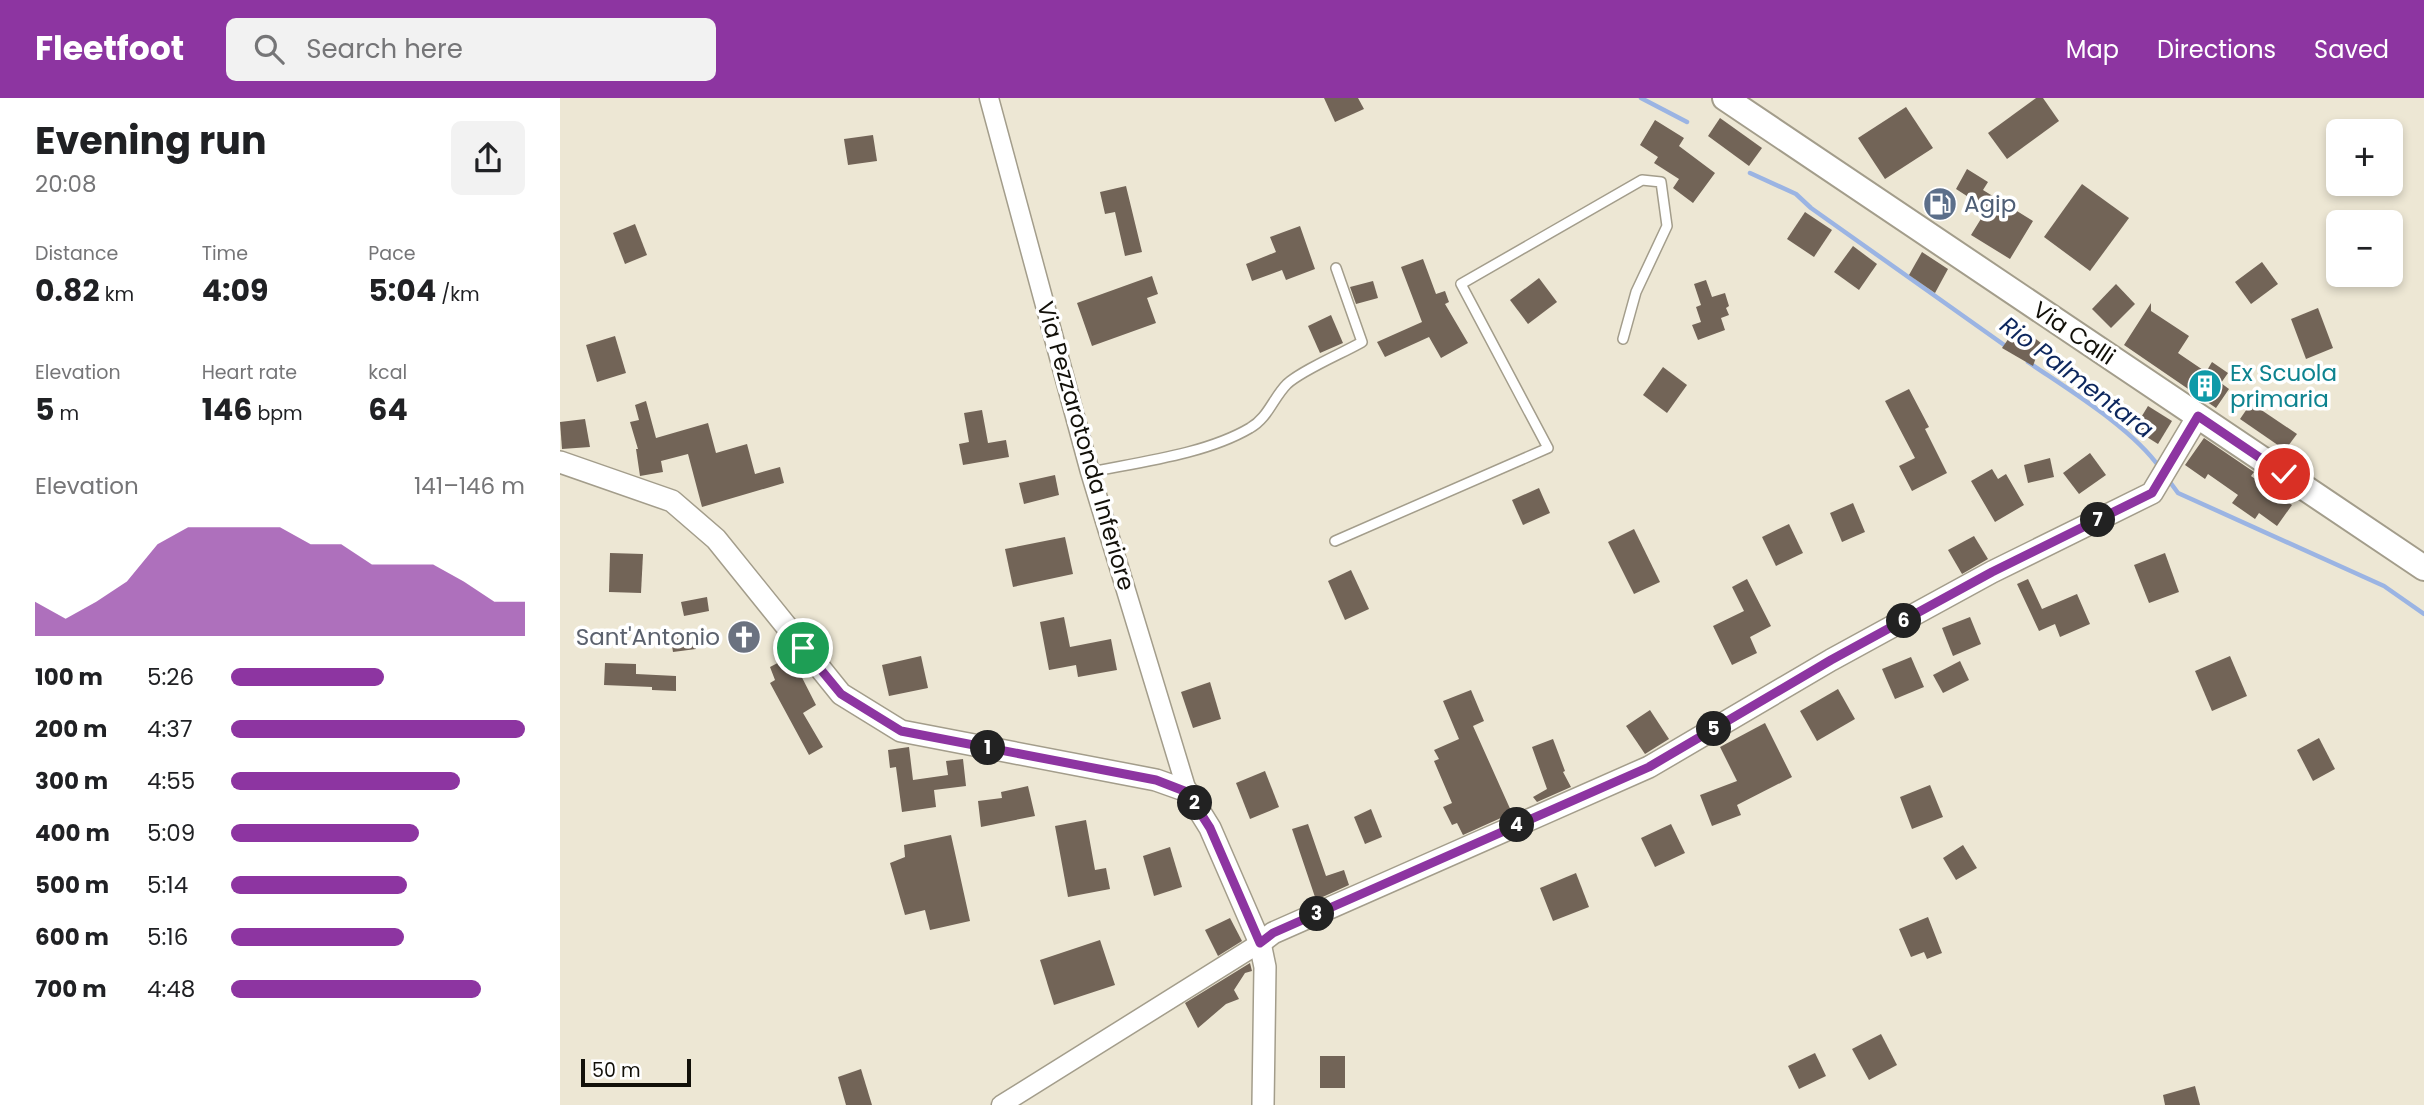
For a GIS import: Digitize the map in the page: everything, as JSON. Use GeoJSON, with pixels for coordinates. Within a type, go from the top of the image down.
{"type":"FeatureCollection","features":[{"type":"Feature","properties":{"kind":"main road","name":"Via Calli"},"geometry":{"type":"LineString","coordinates":[[1725,98],[2424,568]]}},
{"type":"Feature","properties":{"kind":"street","name":"Via Pezzarotonda Inferiore"},"geometry":{"type":"LineString","coordinates":[[989,98],[1090,472],[1187,792]]}},
{"type":"Feature","properties":{"kind":"street"},"geometry":{"type":"LineString","coordinates":[[1001,1105],[1273,933],[1649,767],[1831,660],[1992,572],[2152,493],[2198,416]]}},
{"type":"Feature","properties":{"kind":"street"},"geometry":{"type":"LineString","coordinates":[[560,462],[672,501],[716,539],[841,694],[901,731],[1156,780],[1187,792],[1210,828],[1260,943],[1265,967],[1263,1105]]}},
{"type":"Feature","properties":{"kind":"lane"},"geometry":{"type":"LineString","coordinates":[[1335,541],[1548,448],[1461,284],[1642,180],[1661,182],[1667,226],[1636,292],[1623,340]]}},
{"type":"Feature","properties":{"kind":"lane"},"geometry":{"type":"LineString","coordinates":[[1090,472],[1190,452],[1249,429],[1264,418],[1288,382],[1362,342],[1336,268]]}},
{"type":"Feature","properties":{"kind":"building"},"geometry":{"type":"Polygon","coordinates":[[[1324,98],[1358,98],[1364,109],[1335,122],[1324,98]]]}},
{"type":"Feature","properties":{"kind":"building"},"geometry":{"type":"Polygon","coordinates":[[[2036,98],[2043,98],[2059,121],[2007,159],[1988,133],[2036,98]]]}},
{"type":"Feature","properties":{"kind":"building"},"geometry":{"type":"Polygon","coordinates":[[[1906,107],[1933,148],[1885,179],[1858,138],[1906,107]]]}},
{"type":"Feature","properties":{"kind":"building"},"geometry":{"type":"Polygon","coordinates":[[[1720,118],[1762,148],[1749,166],[1708,136],[1720,118]]]}},
{"type":"Feature","properties":{"kind":"building"},"geometry":{"type":"Polygon","coordinates":[[[1655,120],[1684,138],[1679,146],[1715,173],[1693,203],[1673,188],[1679,179],[1654,163],[1658,157],[1640,145],[1655,120]]]}},
{"type":"Feature","properties":{"kind":"building"},"geometry":{"type":"Polygon","coordinates":[[[873,135],[877,161],[848,165],[844,139],[873,135]]]}},
{"type":"Feature","properties":{"kind":"building"},"geometry":{"type":"Polygon","coordinates":[[[1967,169],[1988,182],[1983,190],[2033,221],[2010,259],[1971,235],[1987,209],[1956,189],[1967,169]]]}},
{"type":"Feature","properties":{"kind":"building"},"geometry":{"type":"Polygon","coordinates":[[[2082,184],[2129,218],[2090,271],[2044,237],[2082,184]]]}},
{"type":"Feature","properties":{"kind":"building"},"geometry":{"type":"Polygon","coordinates":[[[1126,186],[1142,252],[1125,256],[1115,212],[1105,214],[1100,192],[1126,186]]]}},
{"type":"Feature","properties":{"kind":"building"},"geometry":{"type":"Polygon","coordinates":[[[1805,212],[1832,230],[1814,257],[1787,239],[1805,212]]]}},
{"type":"Feature","properties":{"kind":"building"},"geometry":{"type":"Polygon","coordinates":[[[635,224],[647,255],[625,264],[613,233],[635,224]]]}},
{"type":"Feature","properties":{"kind":"building"},"geometry":{"type":"Polygon","coordinates":[[[1300,226],[1315,269],[1286,280],[1282,270],[1252,281],[1246,264],[1276,252],[1270,237],[1300,226]]]}},
{"type":"Feature","properties":{"kind":"building"},"geometry":{"type":"Polygon","coordinates":[[[1853,246],[1877,264],[1859,290],[1834,272],[1853,246]]]}},
{"type":"Feature","properties":{"kind":"building"},"geometry":{"type":"Polygon","coordinates":[[[1922,252],[1948,269],[1935,293],[1909,275],[1922,252]]]}},
{"type":"Feature","properties":{"kind":"building"},"geometry":{"type":"Polygon","coordinates":[[[1423,259],[1436,294],[1445,291],[1449,302],[1445,304],[1468,343],[1441,358],[1429,337],[1385,357],[1377,342],[1422,322],[1401,267],[1423,259]]]}},
{"type":"Feature","properties":{"kind":"building"},"geometry":{"type":"Polygon","coordinates":[[[2262,262],[2278,284],[2251,304],[2235,282],[2262,262]]]}},
{"type":"Feature","properties":{"kind":"building"},"geometry":{"type":"Polygon","coordinates":[[[1152,276],[1158,294],[1147,298],[1156,323],[1092,346],[1077,303],[1152,276]]]}},
{"type":"Feature","properties":{"kind":"building"},"geometry":{"type":"Polygon","coordinates":[[[1539,278],[1557,302],[1528,324],[1510,300],[1539,278]]]}},
{"type":"Feature","properties":{"kind":"building"},"geometry":{"type":"Polygon","coordinates":[[[1706,280],[1712,297],[1725,293],[1729,315],[1721,318],[1725,330],[1698,340],[1692,325],[1701,322],[1696,307],[1701,305],[1694,284],[1706,280]]]}},
{"type":"Feature","properties":{"kind":"building"},"geometry":{"type":"Polygon","coordinates":[[[1373,281],[1378,298],[1356,304],[1350,287],[1373,281]]]}},
{"type":"Feature","properties":{"kind":"building"},"geometry":{"type":"Polygon","coordinates":[[[2116,284],[2135,304],[2111,328],[2092,309],[2116,284]]]}},
{"type":"Feature","properties":{"kind":"building"},"geometry":{"type":"Polygon","coordinates":[[[2151,303],[2151,311],[2189,336],[2178,353],[2206,372],[2212,362],[2228,373],[2221,383],[2229,389],[2216,408],[2124,345],[2151,303]]]}},
{"type":"Feature","properties":{"kind":"building"},"geometry":{"type":"Polygon","coordinates":[[[2318,308],[2333,348],[2306,359],[2291,319],[2318,308]]]}},
{"type":"Feature","properties":{"kind":"building"},"geometry":{"type":"Polygon","coordinates":[[[1331,315],[1343,343],[1320,353],[1308,326],[1331,315]]]}},
{"type":"Feature","properties":{"kind":"building"},"geometry":{"type":"Polygon","coordinates":[[[2018,325],[2041,343],[2033,366],[2002,348],[2018,325]]]}},
{"type":"Feature","properties":{"kind":"building"},"geometry":{"type":"Polygon","coordinates":[[[615,336],[626,373],[597,382],[586,345],[615,336]]]}},
{"type":"Feature","properties":{"kind":"building"},"geometry":{"type":"Polygon","coordinates":[[[1663,367],[1687,385],[1667,413],[1643,395],[1663,367]]]}},
{"type":"Feature","properties":{"kind":"building"},"geometry":{"type":"Polygon","coordinates":[[[1909,389],[1929,427],[1925,429],[1947,473],[1912,491],[1899,466],[1915,458],[1885,401],[1909,389]]]}},
{"type":"Feature","properties":{"kind":"building"},"geometry":{"type":"Polygon","coordinates":[[[646,401],[656,438],[708,423],[716,453],[747,444],[755,474],[780,467],[784,483],[702,507],[688,454],[661,461],[663,472],[640,476],[638,449],[630,422],[639,420],[635,405],[646,401]]]}},
{"type":"Feature","properties":{"kind":"building"},"geometry":{"type":"Polygon","coordinates":[[[2251,403],[2297,434],[2285,450],[2240,419],[2251,403]]]}},
{"type":"Feature","properties":{"kind":"building"},"geometry":{"type":"Polygon","coordinates":[[[2148,406],[2172,421],[2158,444],[2134,429],[2148,406]]]}},
{"type":"Feature","properties":{"kind":"building"},"geometry":{"type":"Polygon","coordinates":[[[982,410],[988,443],[1006,440],[1009,457],[963,465],[959,444],[969,442],[964,413],[982,410]]]}},
{"type":"Feature","properties":{"kind":"building"},"geometry":{"type":"Polygon","coordinates":[[[585,419],[590,447],[562,449],[560,422],[585,419]]]}},
{"type":"Feature","properties":{"kind":"building"},"geometry":{"type":"Polygon","coordinates":[[[2204,438],[2254,472],[2251,476],[2292,505],[2277,526],[2259,513],[2255,519],[2232,503],[2238,495],[2208,474],[2205,479],[2185,465],[2204,438]]]}},
{"type":"Feature","properties":{"kind":"building"},"geometry":{"type":"Polygon","coordinates":[[[2090,453],[2106,475],[2079,494],[2063,473],[2090,453]]]}},
{"type":"Feature","properties":{"kind":"building"},"geometry":{"type":"Polygon","coordinates":[[[2050,458],[2054,477],[2028,483],[2024,465],[2050,458]]]}},
{"type":"Feature","properties":{"kind":"building"},"geometry":{"type":"Polygon","coordinates":[[[1992,469],[1998,479],[2006,474],[2024,505],[1995,522],[1971,481],[1992,469]]]}},
{"type":"Feature","properties":{"kind":"building"},"geometry":{"type":"Polygon","coordinates":[[[1055,475],[1059,495],[1024,504],[1019,483],[1055,475]]]}},
{"type":"Feature","properties":{"kind":"building"},"geometry":{"type":"Polygon","coordinates":[[[1539,488],[1550,513],[1523,525],[1512,500],[1539,488]]]}},
{"type":"Feature","properties":{"kind":"building"},"geometry":{"type":"Polygon","coordinates":[[[1853,503],[1865,532],[1842,542],[1830,513],[1853,503]]]}},
{"type":"Feature","properties":{"kind":"building"},"geometry":{"type":"Polygon","coordinates":[[[1789,524],[1803,553],[1776,566],[1762,537],[1789,524]]]}},
{"type":"Feature","properties":{"kind":"building"},"geometry":{"type":"Polygon","coordinates":[[[1634,529],[1660,582],[1634,594],[1608,542],[1634,529]]]}},
{"type":"Feature","properties":{"kind":"building"},"geometry":{"type":"Polygon","coordinates":[[[1974,536],[1988,559],[1962,574],[1948,550],[1974,536]]]}},
{"type":"Feature","properties":{"kind":"building"},"geometry":{"type":"Polygon","coordinates":[[[1065,537],[1073,574],[1013,587],[1005,549],[1065,537]]]}},
{"type":"Feature","properties":{"kind":"building"},"geometry":{"type":"Polygon","coordinates":[[[610,553],[643,554],[641,593],[609,592],[610,553]]]}},
{"type":"Feature","properties":{"kind":"building"},"geometry":{"type":"Polygon","coordinates":[[[2165,553],[2179,592],[2149,603],[2134,565],[2165,553]]]}},
{"type":"Feature","properties":{"kind":"building"},"geometry":{"type":"Polygon","coordinates":[[[1351,570],[1369,609],[1345,620],[1328,581],[1351,570]]]}},
{"type":"Feature","properties":{"kind":"building"},"geometry":{"type":"Polygon","coordinates":[[[1747,579],[1771,626],[1750,637],[1757,653],[1732,665],[1713,626],[1744,611],[1732,587],[1747,579]]]}},
{"type":"Feature","properties":{"kind":"building"},"geometry":{"type":"Polygon","coordinates":[[[2028,579],[2042,609],[2077,594],[2090,624],[2060,637],[2055,624],[2039,631],[2017,584],[2028,579]]]}},
{"type":"Feature","properties":{"kind":"building"},"geometry":{"type":"Polygon","coordinates":[[[707,597],[709,611],[684,616],[681,602],[707,597]]]}},
{"type":"Feature","properties":{"kind":"building"},"geometry":{"type":"Polygon","coordinates":[[[1064,617],[1070,647],[1111,639],[1117,670],[1078,677],[1076,665],[1049,670],[1040,622],[1064,617]]]}},
{"type":"Feature","properties":{"kind":"building"},"geometry":{"type":"Polygon","coordinates":[[[1970,617],[1981,644],[1953,656],[1942,628],[1970,617]]]}},
{"type":"Feature","properties":{"kind":"building"},"geometry":{"type":"Polygon","coordinates":[[[694,631],[696,649],[673,652],[670,634],[694,631]]]}},
{"type":"Feature","properties":{"kind":"building"},"geometry":{"type":"Polygon","coordinates":[[[791,656],[816,705],[803,713],[823,747],[809,755],[770,683],[775,680],[770,667],[791,656]]]}},
{"type":"Feature","properties":{"kind":"building"},"geometry":{"type":"Polygon","coordinates":[[[921,656],[928,688],[889,696],[882,665],[921,656]]]}},
{"type":"Feature","properties":{"kind":"building"},"geometry":{"type":"Polygon","coordinates":[[[2230,656],[2247,696],[2212,711],[2195,671],[2230,656]]]}},
{"type":"Feature","properties":{"kind":"building"},"geometry":{"type":"Polygon","coordinates":[[[1911,657],[1924,687],[1895,699],[1882,669],[1911,657]]]}},
{"type":"Feature","properties":{"kind":"building"},"geometry":{"type":"Polygon","coordinates":[[[1960,661],[1969,680],[1943,693],[1933,675],[1960,661]]]}},
{"type":"Feature","properties":{"kind":"building"},"geometry":{"type":"Polygon","coordinates":[[[605,663],[636,664],[636,674],[676,676],[676,691],[604,685],[605,663]]]}},
{"type":"Feature","properties":{"kind":"building"},"geometry":{"type":"Polygon","coordinates":[[[1210,682],[1221,719],[1193,728],[1181,692],[1210,682]]]}},
{"type":"Feature","properties":{"kind":"building"},"geometry":{"type":"Polygon","coordinates":[[[1838,689],[1855,719],[1817,741],[1800,711],[1838,689]]]}},
{"type":"Feature","properties":{"kind":"building"},"geometry":{"type":"Polygon","coordinates":[[[1471,690],[1484,721],[1473,726],[1512,813],[1463,835],[1457,823],[1452,825],[1443,807],[1452,803],[1434,761],[1439,759],[1434,750],[1459,739],[1443,701],[1471,690]]]}},
{"type":"Feature","properties":{"kind":"building"},"geometry":{"type":"Polygon","coordinates":[[[1650,710],[1669,739],[1645,754],[1626,726],[1650,710]]]}},
{"type":"Feature","properties":{"kind":"building"},"geometry":{"type":"Polygon","coordinates":[[[1765,723],[1792,777],[1737,805],[1741,815],[1712,826],[1700,795],[1737,781],[1720,747],[1765,723]]]}},
{"type":"Feature","properties":{"kind":"building"},"geometry":{"type":"Polygon","coordinates":[[[2319,738],[2335,769],[2313,781],[2297,750],[2319,738]]]}},
{"type":"Feature","properties":{"kind":"building"},"geometry":{"type":"Polygon","coordinates":[[[1553,739],[1565,771],[1563,772],[1571,787],[1537,802],[1533,797],[1547,789],[1532,747],[1553,739]]]}},
{"type":"Feature","properties":{"kind":"building"},"geometry":{"type":"Polygon","coordinates":[[[909,747],[913,780],[948,775],[946,761],[963,759],[966,786],[934,790],[936,807],[902,812],[896,767],[890,768],[888,750],[909,747]]]}},
{"type":"Feature","properties":{"kind":"building"},"geometry":{"type":"Polygon","coordinates":[[[1265,771],[1279,807],[1250,819],[1236,783],[1265,771]]]}},
{"type":"Feature","properties":{"kind":"building"},"geometry":{"type":"Polygon","coordinates":[[[1930,785],[1943,817],[1912,829],[1900,797],[1930,785]]]}},
{"type":"Feature","properties":{"kind":"building"},"geometry":{"type":"Polygon","coordinates":[[[1028,786],[1035,816],[981,827],[978,801],[1002,798],[1001,792],[1028,786]]]}},
{"type":"Feature","properties":{"kind":"building"},"geometry":{"type":"Polygon","coordinates":[[[1371,809],[1382,837],[1365,844],[1354,817],[1371,809]]]}},
{"type":"Feature","properties":{"kind":"building"},"geometry":{"type":"Polygon","coordinates":[[[1086,820],[1095,870],[1106,868],[1110,889],[1068,897],[1055,826],[1086,820]]]}},
{"type":"Feature","properties":{"kind":"building"},"geometry":{"type":"Polygon","coordinates":[[[1308,824],[1326,876],[1344,870],[1349,885],[1316,900],[1292,829],[1308,824]]]}},
{"type":"Feature","properties":{"kind":"building"},"geometry":{"type":"Polygon","coordinates":[[[1671,824],[1685,853],[1655,867],[1641,838],[1671,824]]]}},
{"type":"Feature","properties":{"kind":"building"},"geometry":{"type":"Polygon","coordinates":[[[951,835],[970,921],[930,930],[925,910],[905,915],[890,863],[905,857],[904,845],[951,835]]]}},
{"type":"Feature","properties":{"kind":"building"},"geometry":{"type":"Polygon","coordinates":[[[1963,845],[1977,868],[1956,880],[1943,858],[1963,845]]]}},
{"type":"Feature","properties":{"kind":"building"},"geometry":{"type":"Polygon","coordinates":[[[1170,847],[1182,887],[1154,896],[1143,856],[1170,847]]]}},
{"type":"Feature","properties":{"kind":"building"},"geometry":{"type":"Polygon","coordinates":[[[1576,873],[1589,907],[1553,921],[1540,888],[1576,873]]]}},
{"type":"Feature","properties":{"kind":"building"},"geometry":{"type":"Polygon","coordinates":[[[1928,917],[1942,953],[1927,959],[1924,952],[1911,957],[1899,929],[1928,917]]]}},
{"type":"Feature","properties":{"kind":"building"},"geometry":{"type":"Polygon","coordinates":[[[1230,918],[1242,941],[1218,956],[1205,930],[1230,918]]]}},
{"type":"Feature","properties":{"kind":"building"},"geometry":{"type":"Polygon","coordinates":[[[1100,940],[1115,985],[1054,1005],[1040,960],[1100,940]]]}},
{"type":"Feature","properties":{"kind":"building"},"geometry":{"type":"Polygon","coordinates":[[[1250,963],[1252,971],[1245,973],[1234,990],[1239,999],[1226,1004],[1198,1028],[1185,1003],[1250,963]]]}},
{"type":"Feature","properties":{"kind":"building"},"geometry":{"type":"Polygon","coordinates":[[[1881,1034],[1897,1065],[1869,1080],[1852,1049],[1881,1034]]]}},
{"type":"Feature","properties":{"kind":"building"},"geometry":{"type":"Polygon","coordinates":[[[1815,1053],[1826,1076],[1799,1089],[1788,1066],[1815,1053]]]}},
{"type":"Feature","properties":{"kind":"building"},"geometry":{"type":"Polygon","coordinates":[[[1320,1056],[1345,1056],[1345,1088],[1320,1088],[1320,1056]]]}},
{"type":"Feature","properties":{"kind":"building"},"geometry":{"type":"Polygon","coordinates":[[[861,1069],[872,1105],[846,1105],[838,1077],[861,1069]]]}},
{"type":"Feature","properties":{"kind":"building"},"geometry":{"type":"Polygon","coordinates":[[[2195,1086],[2200,1105],[2165,1105],[2163,1095],[2195,1086]]]}},
{"type":"Feature","properties":{"kind":"waterway","name":"Rio Palmentara"},"geometry":{"type":"LineString","coordinates":[[1641,98],[1687,122]]}},
{"type":"Feature","properties":{"kind":"waterway","name":"Rio Palmentara"},"geometry":{"type":"LineString","coordinates":[[1750,173],[1796,194],[1811,208],[2007,347]]}},
{"type":"Feature","properties":{"kind":"waterway","name":"Rio Palmentara"},"geometry":{"type":"LineString","coordinates":[[2028,362],[2117,424],[2160,468]]}},
{"type":"Feature","properties":{"kind":"waterway","name":"Rio Palmentara"},"geometry":{"type":"LineString","coordinates":[[2167,478],[2178,493],[2384,586],[2424,614]]}},
{"type":"Feature","properties":{"kind":"place","name":"Agip"},"geometry":{"type":"Point","coordinates":[1940,204]}},
{"type":"Feature","properties":{"kind":"place","name":"Ex Scuola primaria"},"geometry":{"type":"Point","coordinates":[2205,386]}},
{"type":"Feature","properties":{"kind":"place","name":"Sant'Antonio"},"geometry":{"type":"Point","coordinates":[744,637]}},
{"type":"Feature","properties":{"kind":"route"},"geometry":{"type":"LineString","coordinates":[[803,648],[841,694],[901,731],[1156,780],[1187,792],[1210,828],[1260,943],[1273,933],[1649,767],[1831,660],[1992,572],[2152,493],[2198,416],[2284,474]]}}]}
